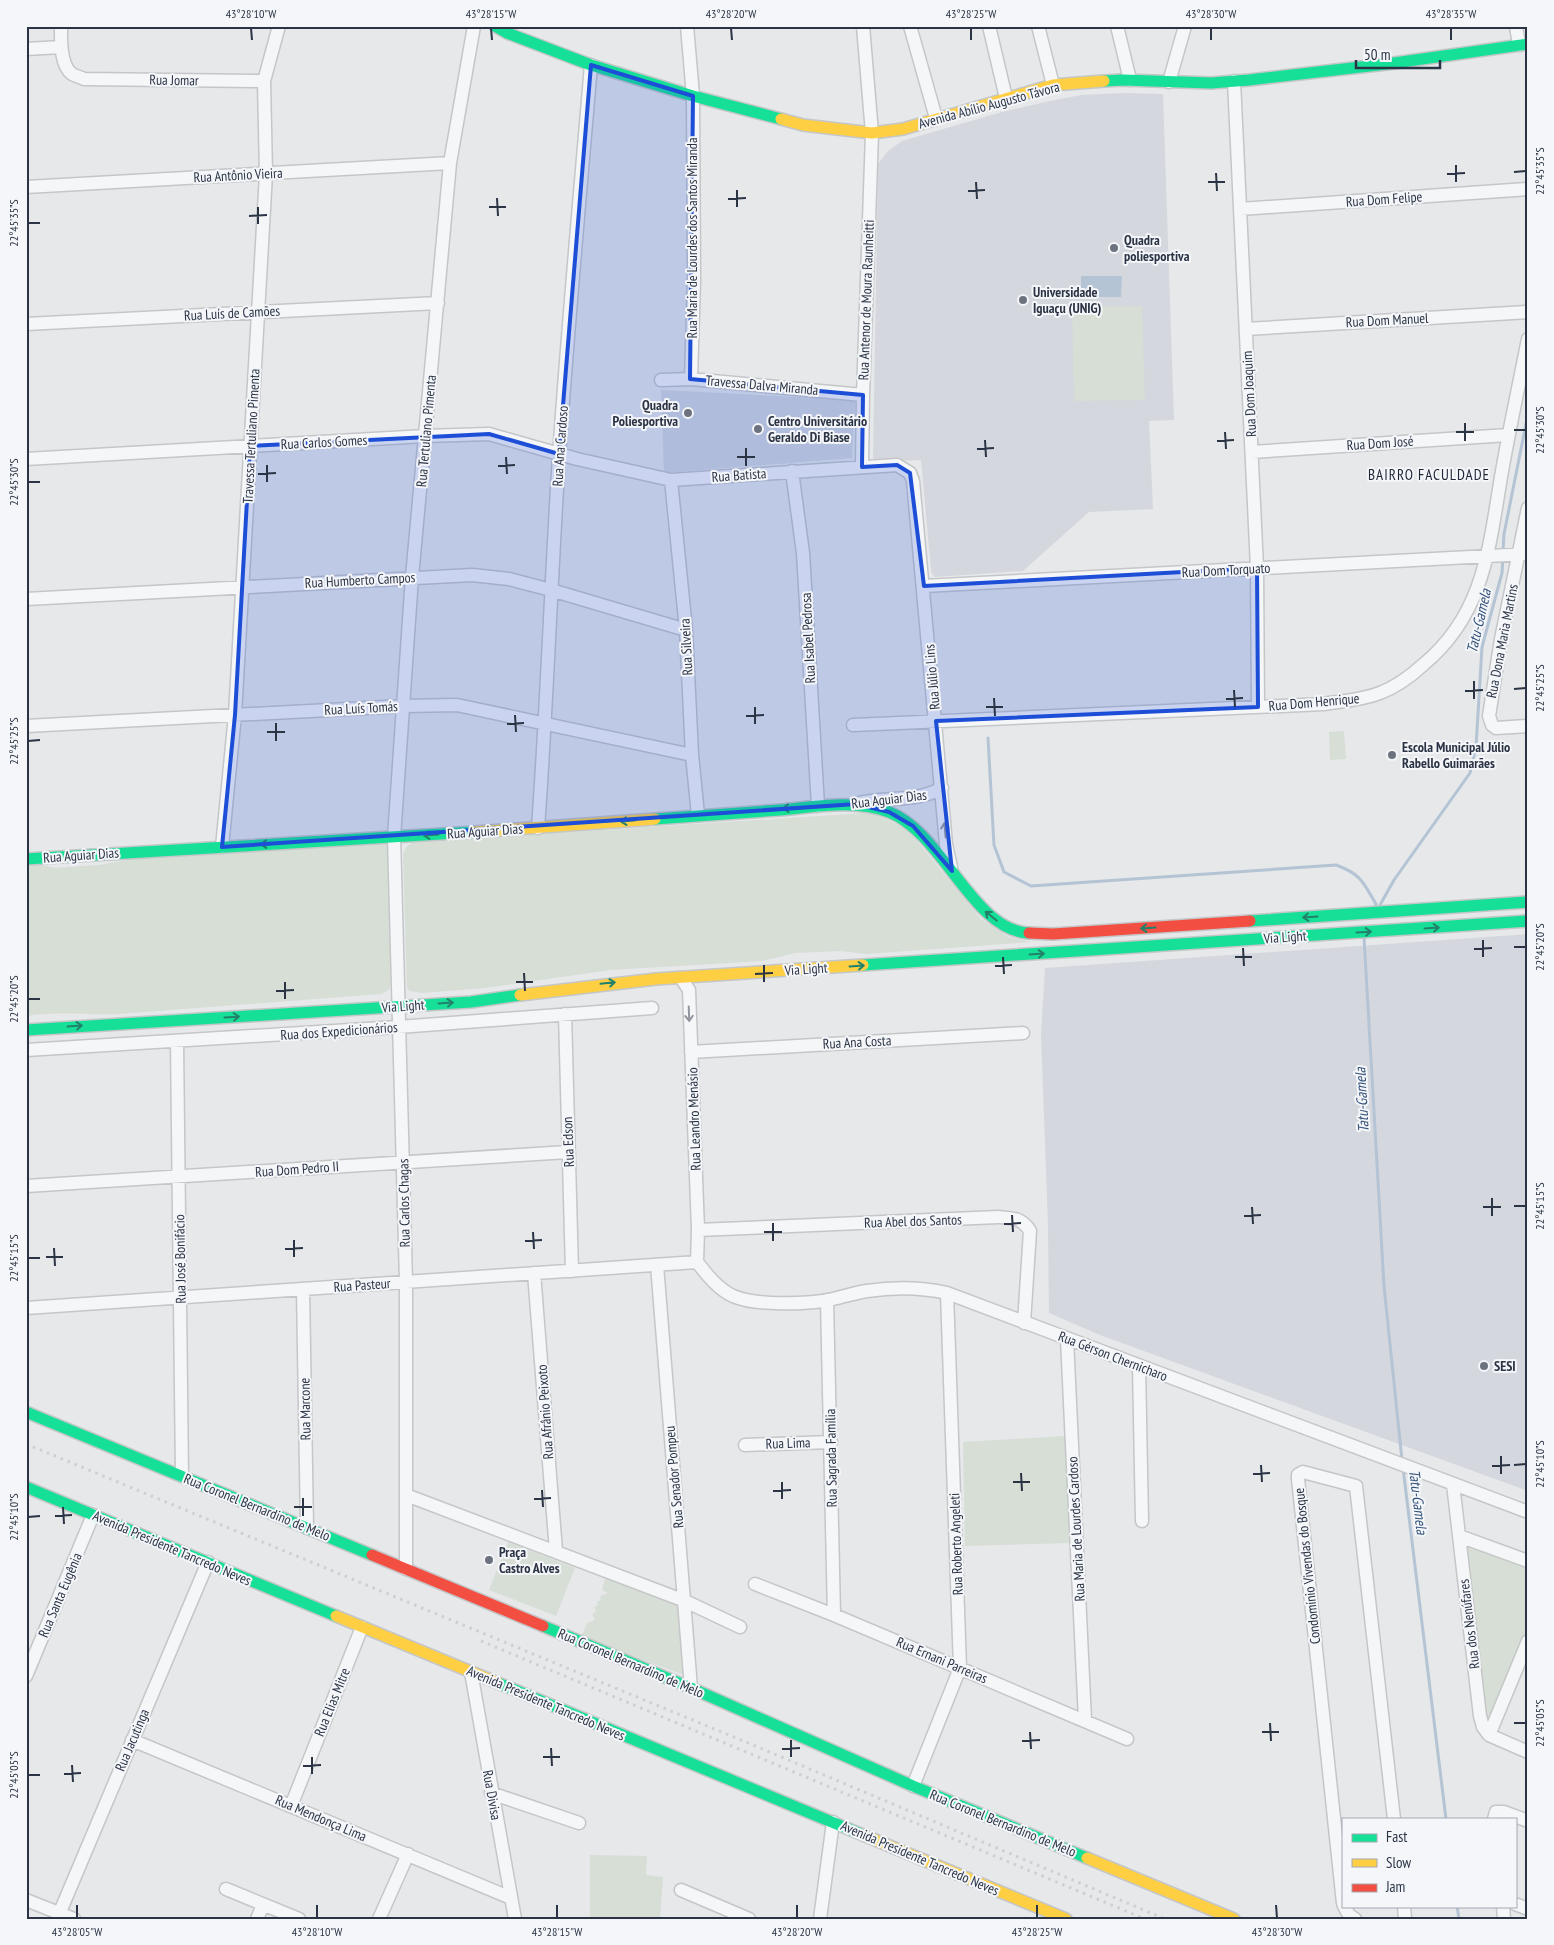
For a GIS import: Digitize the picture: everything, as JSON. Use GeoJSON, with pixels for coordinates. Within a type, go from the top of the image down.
{"type":"FeatureCollection","features":[{"type":"Feature","properties":{"kind":"main road","name":"Avenida Abílio Augusto Távora"},"geometry":{"type":"LineString","coordinates":[[496,26],[507,33],[590,65],[693,96],[803,125],[872,133],[904,129],[1053,85],[1130,80],[1211,83],[1387,64],[1523,45]]}},
{"type":"Feature","properties":{"kind":"main road","name":"Rua Aguiar Dias"},"geometry":{"type":"LineString","coordinates":[[26,859],[538,828],[856,804]]}},
{"type":"Feature","properties":{"kind":"main road","name":"Via Light"},"geometry":{"type":"LineString","coordinates":[[856,804],[889,812],[913,826],[978,904],[992,917],[1006,926],[1029,934],[1528,902]]}},
{"type":"Feature","properties":{"kind":"main road","name":"Via Light"},"geometry":{"type":"LineString","coordinates":[[26,1030],[471,1002],[612,983],[1528,921]]}},
{"type":"Feature","properties":{"kind":"main road","name":"Rua Coronel Bernardino de Melo"},"geometry":{"type":"LineString","coordinates":[[26,1412],[691,1688],[913,1786],[1234,1919]]}},
{"type":"Feature","properties":{"kind":"main road","name":"Avenida Presidente Tancredo Neves"},"geometry":{"type":"LineString","coordinates":[[26,1487],[1066,1919]]}},
{"type":"Feature","properties":{"kind":"street"},"geometry":{"type":"LineString","coordinates":[[26,49],[61,47],[61,26]]}},
{"type":"Feature","properties":{"kind":"street","name":"Travessa Tertuliano Pimenta"},"geometry":{"type":"LineString","coordinates":[[222,847],[236,714],[266,174],[264,80],[279,26]]}},
{"type":"Feature","properties":{"kind":"street","name":"Rua Tertuliano Pimenta"},"geometry":{"type":"LineString","coordinates":[[394,837],[412,577],[450,164],[474,26]]}},
{"type":"Feature","properties":{"kind":"street"},"geometry":{"type":"LineString","coordinates":[[688,26],[697,26]]}},
{"type":"Feature","properties":{"kind":"street","name":"Rua Maria de Lourdes dos Santos Miranda"},"geometry":{"type":"LineString","coordinates":[[688,26],[693,96],[694,279],[691,379]]}},
{"type":"Feature","properties":{"kind":"street","name":"Rua Antenor de Moura Raunheitti"},"geometry":{"type":"LineString","coordinates":[[862,467],[872,133],[863,26]]}},
{"type":"Feature","properties":{"kind":"street"},"geometry":{"type":"LineString","coordinates":[[910,26],[936,118]]}},
{"type":"Feature","properties":{"kind":"street"},"geometry":{"type":"LineString","coordinates":[[989,26],[1006,98]]}},
{"type":"Feature","properties":{"kind":"street"},"geometry":{"type":"LineString","coordinates":[[1038,26],[1053,85]]}},
{"type":"Feature","properties":{"kind":"street"},"geometry":{"type":"LineString","coordinates":[[1117,26],[1130,80]]}},
{"type":"Feature","properties":{"kind":"street"},"geometry":{"type":"LineString","coordinates":[[1169,82],[1185,26]]}},
{"type":"Feature","properties":{"kind":"street"},"geometry":{"type":"LineString","coordinates":[[1516,26],[1523,45]]}},
{"type":"Feature","properties":{"kind":"street","name":"Rua Jomar"},"geometry":{"type":"LineString","coordinates":[[61,47],[66,66],[72,74],[84,79],[264,80]]}},
{"type":"Feature","properties":{"kind":"street","name":"Rua Ana Cardoso"},"geometry":{"type":"LineString","coordinates":[[538,828],[546,725],[559,454],[590,65]]}},
{"type":"Feature","properties":{"kind":"street","name":"Rua Dom Joaquim"},"geometry":{"type":"LineString","coordinates":[[1234,81],[1257,568],[1258,707]]}},
{"type":"Feature","properties":{"kind":"street","name":"Rua Antônio Vieira"},"geometry":{"type":"LineString","coordinates":[[26,187],[450,164]]}},
{"type":"Feature","properties":{"kind":"street","name":"Rua Dom Felipe"},"geometry":{"type":"LineString","coordinates":[[1240,209],[1528,189]]}},
{"type":"Feature","properties":{"kind":"street","name":"Rua Luís de Camões"},"geometry":{"type":"LineString","coordinates":[[26,324],[438,303]]}},
{"type":"Feature","properties":{"kind":"street","name":"Rua Dom Manuel"},"geometry":{"type":"LineString","coordinates":[[1246,329],[1528,312]]}},
{"type":"Feature","properties":{"kind":"street","name":"Rua Dom Henrique"},"geometry":{"type":"LineString","coordinates":[[853,725],[1324,704],[1362,699],[1382,692],[1414,673],[1436,655],[1461,623],[1479,587],[1491,556],[1508,434],[1528,339]]}},
{"type":"Feature","properties":{"kind":"street","name":"Travessa Dalva Miranda"},"geometry":{"type":"LineString","coordinates":[[661,380],[691,379],[863,395]]}},
{"type":"Feature","properties":{"kind":"street","name":"Rua Carlos Gomes"},"geometry":{"type":"LineString","coordinates":[[26,459],[490,434],[559,454]]}},
{"type":"Feature","properties":{"kind":"street","name":"Rua Dom José"},"geometry":{"type":"LineString","coordinates":[[1252,452],[1508,434]]}},
{"type":"Feature","properties":{"kind":"street","name":"Rua Batista"},"geometry":{"type":"LineString","coordinates":[[559,454],[671,480],[897,465],[910,473],[913,481]]}},
{"type":"Feature","properties":{"kind":"street","name":"Rua Isabel Pedrosa"},"geometry":{"type":"LineString","coordinates":[[792,471],[803,553],[818,806]]}},
{"type":"Feature","properties":{"kind":"street","name":"Rua Silveira"},"geometry":{"type":"LineString","coordinates":[[671,480],[686,630],[692,755],[698,815]]}},
{"type":"Feature","properties":{"kind":"street","name":"Rua Júlio Lins"},"geometry":{"type":"LineString","coordinates":[[913,481],[946,844],[952,872]]}},
{"type":"Feature","properties":{"kind":"street","name":"Rua Dona Maria Martins"},"geometry":{"type":"LineString","coordinates":[[1528,508],[1501,639],[1489,716],[1492,725],[1496,728],[1528,726]]}},
{"type":"Feature","properties":{"kind":"street","name":"Rua Dom Torquato"},"geometry":{"type":"LineString","coordinates":[[924,586],[1519,554]]}},
{"type":"Feature","properties":{"kind":"street","name":"Rua Humberto Campos"},"geometry":{"type":"LineString","coordinates":[[26,600],[472,575],[509,579],[686,630]]}},
{"type":"Feature","properties":{"kind":"street","name":"Rua Luís Tomás"},"geometry":{"type":"LineString","coordinates":[[26,726],[236,714],[457,705],[692,755]]}},
{"type":"Feature","properties":{"kind":"street","name":"Rua Aguiar Dias"},"geometry":{"type":"LineString","coordinates":[[856,804],[873,800],[927,795],[942,788]]}},
{"type":"Feature","properties":{"kind":"street","name":"Rua Carlos Chagas"},"geometry":{"type":"LineString","coordinates":[[394,837],[406,1282],[406,1569]]}},
{"type":"Feature","properties":{"kind":"street","name":"Rua Leandro Menásio"},"geometry":{"type":"LineString","coordinates":[[681,978],[689,990],[698,1230],[697,1262]]}},
{"type":"Feature","properties":{"kind":"street","name":"Rua dos Expedicionários"},"geometry":{"type":"LineString","coordinates":[[26,1050],[178,1042],[652,1008]]}},
{"type":"Feature","properties":{"kind":"street","name":"Rua Edson"},"geometry":{"type":"LineString","coordinates":[[565,1014],[572,1271]]}},
{"type":"Feature","properties":{"kind":"street","name":"Rua Ana Costa"},"geometry":{"type":"LineString","coordinates":[[691,1052],[1023,1033]]}},
{"type":"Feature","properties":{"kind":"street","name":"Rua José Bonifácio"},"geometry":{"type":"LineString","coordinates":[[178,1042],[182,1476]]}},
{"type":"Feature","properties":{"kind":"street","name":"Rua Dom Pedro II"},"geometry":{"type":"LineString","coordinates":[[26,1186],[568,1152]]}},
{"type":"Feature","properties":{"kind":"street","name":"Rua Abel dos Santos"},"geometry":{"type":"LineString","coordinates":[[698,1230],[998,1217],[1015,1218],[1025,1222],[1030,1231],[1024,1323]]}},
{"type":"Feature","properties":{"kind":"street","name":"Rua Pasteur"},"geometry":{"type":"LineString","coordinates":[[26,1308],[697,1262]]}},
{"type":"Feature","properties":{"kind":"street","name":"Rua Gérson Chernicharo"},"geometry":{"type":"LineString","coordinates":[[697,1262],[710,1278],[734,1296],[748,1300],[807,1302],[827,1300],[866,1291],[912,1287],[947,1294],[1528,1512]]}},
{"type":"Feature","properties":{"kind":"street","name":"Rua Senador Pompeu"},"geometry":{"type":"LineString","coordinates":[[657,1265],[691,1688]]}},
{"type":"Feature","properties":{"kind":"street","name":"Rua Afrânio Peixoto"},"geometry":{"type":"LineString","coordinates":[[534,1273],[556,1551]]}},
{"type":"Feature","properties":{"kind":"street","name":"Rua Marcone"},"geometry":{"type":"LineString","coordinates":[[303,1289],[307,1528]]}},
{"type":"Feature","properties":{"kind":"street","name":"Rua Roberto Angeleti"},"geometry":{"type":"LineString","coordinates":[[913,1786],[960,1668],[947,1294]]}},
{"type":"Feature","properties":{"kind":"street","name":"Rua Sagrada Família"},"geometry":{"type":"LineString","coordinates":[[827,1300],[834,1615]]}},
{"type":"Feature","properties":{"kind":"street","name":"Rua Maria de Lourdes Cardoso"},"geometry":{"type":"LineString","coordinates":[[1067,1339],[1085,1720]]}},
{"type":"Feature","properties":{"kind":"street"},"geometry":{"type":"LineString","coordinates":[[1139,1366],[1142,1521]]}},
{"type":"Feature","properties":{"kind":"street","name":"Rua Lima"},"geometry":{"type":"LineString","coordinates":[[746,1445],[831,1442]]}},
{"type":"Feature","properties":{"kind":"street","name":"Condomínio Vivendas do Bosque"},"geometry":{"type":"LineString","coordinates":[[1342,1895],[1298,1479],[1298,1475],[1303,1472],[1356,1486],[1394,1818]]}},
{"type":"Feature","properties":{"kind":"street","name":"Rua dos Nenúfares"},"geometry":{"type":"LineString","coordinates":[[1453,1484],[1480,1716],[1483,1728],[1489,1735]]}},
{"type":"Feature","properties":{"kind":"street"},"geometry":{"type":"LineString","coordinates":[[406,1495],[685,1601],[740,1627]]}},
{"type":"Feature","properties":{"kind":"street","name":"Rua Santa Eugênia"},"geometry":{"type":"LineString","coordinates":[[26,1676],[93,1515]]}},
{"type":"Feature","properties":{"kind":"street"},"geometry":{"type":"LineString","coordinates":[[1459,1536],[1528,1561]]}},
{"type":"Feature","properties":{"kind":"street","name":"Rua Jacutinga"},"geometry":{"type":"LineString","coordinates":[[58,1916],[208,1562]]}},
{"type":"Feature","properties":{"kind":"street","name":"Rua Ernani Parreiras"},"geometry":{"type":"LineString","coordinates":[[755,1584],[834,1615],[1127,1739]]}},
{"type":"Feature","properties":{"kind":"street","name":"Rua Elias Mitre"},"geometry":{"type":"LineString","coordinates":[[291,1806],[362,1627]]}},
{"type":"Feature","properties":{"kind":"street"},"geometry":{"type":"LineString","coordinates":[[1528,1641],[1489,1735],[1528,1752]]}},
{"type":"Feature","properties":{"kind":"street","name":"Rua Divisa"},"geometry":{"type":"LineString","coordinates":[[471,1672],[491,1793],[515,1919]]}},
{"type":"Feature","properties":{"kind":"street","name":"Rua Mendonça Lima"},"geometry":{"type":"LineString","coordinates":[[132,1740],[511,1898]]}},
{"type":"Feature","properties":{"kind":"street"},"geometry":{"type":"LineString","coordinates":[[491,1793],[579,1823]]}},
{"type":"Feature","properties":{"kind":"street"},"geometry":{"type":"LineString","coordinates":[[1494,1818],[1496,1812],[1504,1812],[1528,1821]]}},
{"type":"Feature","properties":{"kind":"street"},"geometry":{"type":"LineString","coordinates":[[820,1919],[833,1822]]}},
{"type":"Feature","properties":{"kind":"street"},"geometry":{"type":"LineString","coordinates":[[379,1919],[408,1854]]}},
{"type":"Feature","properties":{"kind":"street"},"geometry":{"type":"LineString","coordinates":[[226,1889],[299,1919]]}},
{"type":"Feature","properties":{"kind":"street"},"geometry":{"type":"LineString","coordinates":[[681,1890],[749,1919]]}},
{"type":"Feature","properties":{"kind":"street"},"geometry":{"type":"LineString","coordinates":[[26,1900],[58,1916],[74,1919]]}},
{"type":"Feature","properties":{"kind":"street"},"geometry":{"type":"LineString","coordinates":[[1516,1904],[1528,1909]]}},
{"type":"Feature","properties":{"kind":"street"},"geometry":{"type":"LineString","coordinates":[[258,1919],[263,1905]]}},
{"type":"Feature","properties":{"kind":"street","name":"Condomínio Vivendas do Bosque"},"geometry":{"type":"LineString","coordinates":[[1345,1908],[1349,1915],[1355,1919]]}},
{"type":"Feature","properties":{"kind":"highlighted area"},"geometry":{"type":"Polygon","coordinates":[[[591,65],[693,96],[690,379],[863,395],[862,467],[897,465],[910,473],[924,586],[1257,568],[1258,707],[936,721],[952,871],[913,826],[889,812],[856,804],[222,847],[235,715],[250,446],[489,434],[559,454],[591,65]]]}},
{"type":"Feature","properties":{"kind":"shaded area","name":"Universidade Iguaçu (UNIG)"},"geometry":{"type":"Polygon","coordinates":[[[1163,94],[1174,420],[1149,421],[1153,509],[1089,512],[1023,571],[935,577],[931,569],[921,460],[878,462],[873,458],[878,164],[888,151],[902,141],[1002,112],[1081,95],[1163,94]]]}},
{"type":"Feature","properties":{"kind":"shaded area"},"geometry":{"type":"Polygon","coordinates":[[[1142,306],[1145,400],[1074,401],[1072,307],[1142,306]]]}},
{"type":"Feature","properties":{"kind":"shaded area","name":"Centro Universitário Geraldo Di Biase"},"geometry":{"type":"Polygon","coordinates":[[[661,390],[855,400],[852,458],[664,473],[661,390]]]}},
{"type":"Feature","properties":{"kind":"shaded area"},"geometry":{"type":"Polygon","coordinates":[[[1344,731],[1346,759],[1330,760],[1329,732],[1344,731]]]}},
{"type":"Feature","properties":{"kind":"shaded area"},"geometry":{"type":"Polygon","coordinates":[[[866,813],[880,816],[902,827],[916,840],[981,919],[1008,937],[1032,942],[866,954],[840,951],[795,953],[762,961],[610,970],[485,988],[422,993],[410,991],[407,988],[403,854],[407,846],[414,842],[866,813]]]}},
{"type":"Feature","properties":{"kind":"shaded area"},"geometry":{"type":"Polygon","coordinates":[[[386,843],[388,848],[391,982],[389,990],[381,994],[118,1014],[61,1013],[26,1016],[26,864],[35,863],[55,868],[99,865],[143,857],[386,843]]]}},
{"type":"Feature","properties":{"kind":"shaded area"},"geometry":{"type":"Polygon","coordinates":[[[1528,934],[1528,1491],[1100,1335],[1049,1313],[1048,1226],[1041,1035],[1045,968],[1528,934]]]}},
{"type":"Feature","properties":{"kind":"shaded area"},"geometry":{"type":"Polygon","coordinates":[[[1065,1436],[1069,1543],[965,1546],[963,1442],[1065,1436]]]}},
{"type":"Feature","properties":{"kind":"shaded area"},"geometry":{"type":"Polygon","coordinates":[[[1462,1539],[1528,1565],[1528,1633],[1488,1731],[1462,1539]]]}},
{"type":"Feature","properties":{"kind":"shaded area"},"geometry":{"type":"Polygon","coordinates":[[[508,1542],[575,1568],[556,1616],[489,1590],[508,1542]]]}},
{"type":"Feature","properties":{"kind":"shaded area"},"geometry":{"type":"Polygon","coordinates":[[[606,1575],[679,1604],[681,1609],[684,1675],[581,1637],[587,1623],[595,1620],[592,1614],[596,1612],[594,1607],[601,1600],[600,1596],[608,1593],[602,1590],[606,1575]]]}},
{"type":"Feature","properties":{"kind":"shaded area"},"geometry":{"type":"Polygon","coordinates":[[[590,1855],[647,1856],[646,1875],[663,1877],[660,1919],[590,1919],[590,1855]]]}},
{"type":"Feature","properties":{"kind":"water"},"geometry":{"type":"Polygon","coordinates":[[[1081,276],[1122,276],[1121,297],[1081,297],[1081,276]]]}},
{"type":"Feature","properties":{"kind":"waterway","name":"Tatu-Gamela"},"geometry":{"type":"LineString","coordinates":[[1503,551],[1504,534],[1528,414]]}},
{"type":"Feature","properties":{"kind":"waterway","name":"Tatu-Gamela"},"geometry":{"type":"LineString","coordinates":[[1380,905],[1394,880],[1470,773],[1476,747],[1482,647],[1502,573],[1503,557]]}},
{"type":"Feature","properties":{"kind":"waterway"},"geometry":{"type":"LineString","coordinates":[[988,738],[994,845],[1004,872],[1031,886],[1336,865],[1356,875],[1368,890],[1376,904],[1375,907]]}},
{"type":"Feature","properties":{"kind":"waterway","name":"Tatu-Gamela"},"geometry":{"type":"LineString","coordinates":[[1364,937],[1384,1286],[1402,1460]]}},
{"type":"Feature","properties":{"kind":"waterway","name":"Tatu-Gamela"},"geometry":{"type":"LineString","coordinates":[[1403,1468],[1446,1818]]}},
{"type":"Feature","properties":{"kind":"waterway","name":"Tatu-Gamela"},"geometry":{"type":"LineString","coordinates":[[1457,1908],[1459,1919]]}},
{"type":"Feature","properties":{"kind":"railway"},"geometry":{"type":"LineString","coordinates":[[26,1444],[753,1745],[1165,1919]]}},
{"type":"Feature","properties":{"kind":"railway"},"geometry":{"type":"LineString","coordinates":[[481,1641],[1145,1919]]}},
{"type":"Feature","properties":{"kind":"traffic: fast"},"geometry":{"type":"LineString","coordinates":[[495,26],[507,33],[591,65],[693,96],[781,119]]}},
{"type":"Feature","properties":{"kind":"traffic: fast"},"geometry":{"type":"LineString","coordinates":[[1104,81],[1211,83],[1249,80],[1387,64],[1528,44]]}},
{"type":"Feature","properties":{"kind":"traffic: fast"},"geometry":{"type":"LineString","coordinates":[[655,819],[834,805],[876,808],[889,812],[908,823],[926,839],[974,899],[991,916],[1009,928],[1029,933]]}},
{"type":"Feature","properties":{"kind":"traffic: fast"},"geometry":{"type":"LineString","coordinates":[[26,859],[474,832]]}},
{"type":"Feature","properties":{"kind":"traffic: fast"},"geometry":{"type":"LineString","coordinates":[[1250,921],[1528,902]]}},
{"type":"Feature","properties":{"kind":"traffic: fast"},"geometry":{"type":"LineString","coordinates":[[863,965],[1528,921]]}},
{"type":"Feature","properties":{"kind":"traffic: fast"},"geometry":{"type":"LineString","coordinates":[[26,1030],[471,1002],[520,995]]}},
{"type":"Feature","properties":{"kind":"traffic: fast"},"geometry":{"type":"LineString","coordinates":[[26,1412],[372,1555]]}},
{"type":"Feature","properties":{"kind":"traffic: fast"},"geometry":{"type":"LineString","coordinates":[[26,1487],[336,1616]]}},
{"type":"Feature","properties":{"kind":"traffic: fast"},"geometry":{"type":"LineString","coordinates":[[543,1626],[691,1688],[913,1786],[1087,1858]]}},
{"type":"Feature","properties":{"kind":"traffic: fast"},"geometry":{"type":"LineString","coordinates":[[498,1683],[863,1835]]}},
{"type":"Feature","properties":{"kind":"traffic: slow"},"geometry":{"type":"LineString","coordinates":[[781,119],[803,125],[872,133],[903,129],[1053,85],[1104,81]]}},
{"type":"Feature","properties":{"kind":"traffic: slow"},"geometry":{"type":"LineString","coordinates":[[474,832],[655,819]]}},
{"type":"Feature","properties":{"kind":"traffic: slow"},"geometry":{"type":"LineString","coordinates":[[520,995],[656,979],[863,965]]}},
{"type":"Feature","properties":{"kind":"traffic: slow"},"geometry":{"type":"LineString","coordinates":[[336,1616],[498,1683]]}},
{"type":"Feature","properties":{"kind":"traffic: slow"},"geometry":{"type":"LineString","coordinates":[[863,1835],[1066,1919]]}},
{"type":"Feature","properties":{"kind":"traffic: slow"},"geometry":{"type":"LineString","coordinates":[[1087,1858],[1234,1919]]}},
{"type":"Feature","properties":{"kind":"traffic: jam"},"geometry":{"type":"LineString","coordinates":[[1029,933],[1053,934],[1250,921]]}},
{"type":"Feature","properties":{"kind":"traffic: jam"},"geometry":{"type":"LineString","coordinates":[[372,1555],[543,1626]]}},
{"type":"Feature","properties":{"kind":"place","name":"Quadra poliesportiva"},"geometry":{"type":"Point","coordinates":[1114,248]}},
{"type":"Feature","properties":{"kind":"place","name":"Universidade Iguaçu (UNIG)"},"geometry":{"type":"Point","coordinates":[1023,300]}},
{"type":"Feature","properties":{"kind":"place","name":"Quadra Poliesportiva"},"geometry":{"type":"Point","coordinates":[688,413]}},
{"type":"Feature","properties":{"kind":"place","name":"Centro Universitário Geraldo Di Biase"},"geometry":{"type":"Point","coordinates":[758,429]}},
{"type":"Feature","properties":{"kind":"place","name":"Escola Municipal Júlio Rabello Guimarães"},"geometry":{"type":"Point","coordinates":[1392,755]}},
{"type":"Feature","properties":{"kind":"place","name":"SESI"},"geometry":{"type":"Point","coordinates":[1484,1366]}},
{"type":"Feature","properties":{"kind":"place","name":"Praça Castro Alves"},"geometry":{"type":"Point","coordinates":[489,1560]}},
{"type":"Feature","properties":{"kind":"district","name":"BAIRRO FACULDADE"},"geometry":{"type":"Point","coordinates":[1429,475]}}]}
